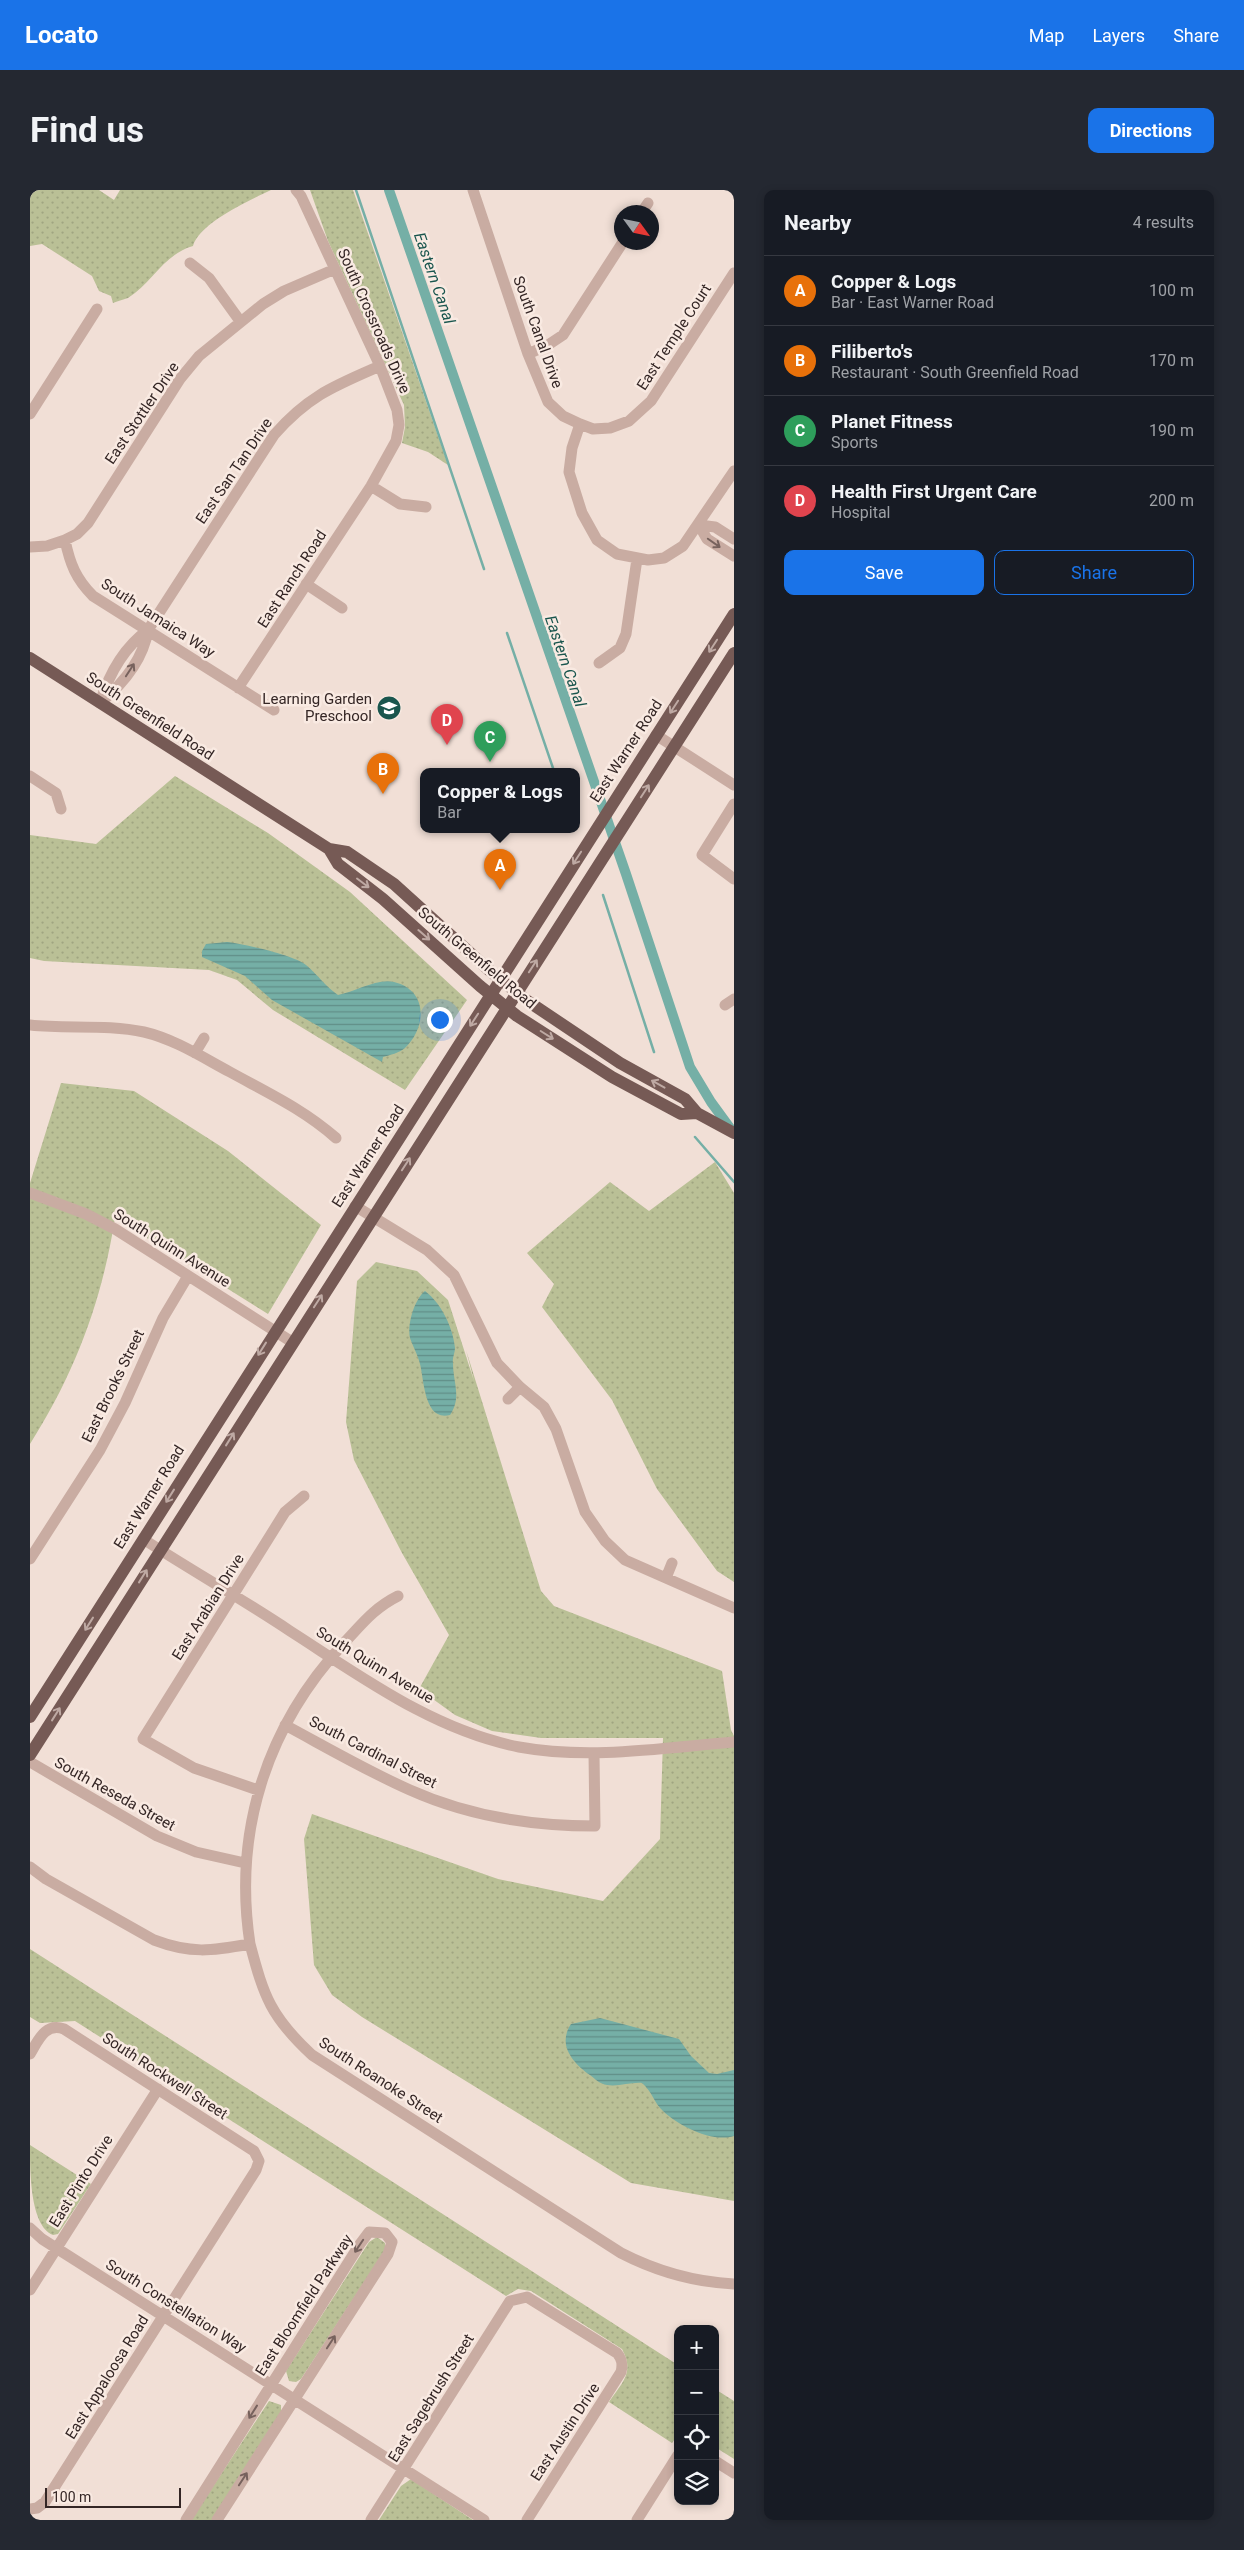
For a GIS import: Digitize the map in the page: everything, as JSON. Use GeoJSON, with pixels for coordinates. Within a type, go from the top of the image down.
{"type":"FeatureCollection","features":[{"type":"Feature","properties":{"kind":"main road","name":"East Warner Road"},"geometry":{"type":"LineString","coordinates":[[30,1717],[499,978],[734,614]]}},
{"type":"Feature","properties":{"kind":"main road"},"geometry":{"type":"LineString","coordinates":[[30,1755],[734,652]]}},
{"type":"Feature","properties":{"kind":"main road","name":"South Greenfield Road"},"geometry":{"type":"LineString","coordinates":[[30,658],[329,849],[347,852],[394,884],[516,992],[620,1063],[684,1099],[697,1113],[734,1134]]}},
{"type":"Feature","properties":{"kind":"main road","name":"South Greenfield Road"},"geometry":{"type":"LineString","coordinates":[[329,849],[338,864],[383,899],[506,1007],[612,1077],[681,1114],[697,1113]]}},
{"type":"Feature","properties":{"kind":"street","name":"South Canal Drive"},"geometry":{"type":"LineString","coordinates":[[473,190],[528,354],[548,402],[563,416],[580,424]]}},
{"type":"Feature","properties":{"kind":"street","name":"South Crossroads Drive"},"geometry":{"type":"LineString","coordinates":[[300,192],[380,366],[397,410],[396,441],[371,486]]}},
{"type":"Feature","properties":{"kind":"street"},"geometry":{"type":"LineString","coordinates":[[528,354],[548,345],[563,335],[618,250]]}},
{"type":"Feature","properties":{"kind":"street"},"geometry":{"type":"LineString","coordinates":[[190,263],[209,278],[240,320]]}},
{"type":"Feature","properties":{"kind":"street","name":"East Stottler Drive"},"geometry":{"type":"LineString","coordinates":[[64,540],[77,534],[88,523],[180,379],[199,356],[240,320],[284,291],[335,269]]}},
{"type":"Feature","properties":{"kind":"street","name":"East Temple Court"},"geometry":{"type":"LineString","coordinates":[[580,424],[594,429],[610,428],[629,421],[651,401],[734,273]]}},
{"type":"Feature","properties":{"kind":"street"},"geometry":{"type":"LineString","coordinates":[[30,414],[97,309]]}},
{"type":"Feature","properties":{"kind":"street","name":"East San Tan Drive"},"geometry":{"type":"LineString","coordinates":[[100,703],[120,686],[127,676],[145,647],[148,630],[274,436],[289,418],[324,391],[380,366]]}},
{"type":"Feature","properties":{"kind":"street"},"geometry":{"type":"LineString","coordinates":[[580,424],[572,448],[569,472],[582,513],[597,540],[617,554],[636,559],[664,558],[683,546],[734,471]]}},
{"type":"Feature","properties":{"kind":"street"},"geometry":{"type":"LineString","coordinates":[[371,486],[400,504],[426,507]]}},
{"type":"Feature","properties":{"kind":"street","name":"East Ranch Road"},"geometry":{"type":"LineString","coordinates":[[238,688],[371,486]]}},
{"type":"Feature","properties":{"kind":"street"},"geometry":{"type":"LineString","coordinates":[[699,525],[715,527],[734,539]]}},
{"type":"Feature","properties":{"kind":"street"},"geometry":{"type":"LineString","coordinates":[[699,525],[708,540],[734,556]]}},
{"type":"Feature","properties":{"kind":"street"},"geometry":{"type":"LineString","coordinates":[[30,547],[47,546],[64,540]]}},
{"type":"Feature","properties":{"kind":"street","name":"South Jamaica Way"},"geometry":{"type":"LineString","coordinates":[[64,540],[71,567],[80,583],[94,596],[274,710]]}},
{"type":"Feature","properties":{"kind":"street"},"geometry":{"type":"LineString","coordinates":[[598,663],[620,648],[626,634],[636,559]]}},
{"type":"Feature","properties":{"kind":"street"},"geometry":{"type":"LineString","coordinates":[[306,584],[342,608]]}},
{"type":"Feature","properties":{"kind":"street"},"geometry":{"type":"LineString","coordinates":[[656,735],[734,785]]}},
{"type":"Feature","properties":{"kind":"street"},"geometry":{"type":"LineString","coordinates":[[30,776],[56,793],[61,809]]}},
{"type":"Feature","properties":{"kind":"street"},"geometry":{"type":"LineString","coordinates":[[734,804],[702,855],[734,879]]}},
{"type":"Feature","properties":{"kind":"street"},"geometry":{"type":"LineString","coordinates":[[30,1024],[144,1032],[195,1053],[312,1117],[336,1138]]}},
{"type":"Feature","properties":{"kind":"street"},"geometry":{"type":"LineString","coordinates":[[195,1053],[204,1038]]}},
{"type":"Feature","properties":{"kind":"street","name":"South Quinn Avenue"},"geometry":{"type":"LineString","coordinates":[[30,1193],[86,1214],[115,1229],[292,1342]]}},
{"type":"Feature","properties":{"kind":"street"},"geometry":{"type":"LineString","coordinates":[[355,1206],[427,1250],[454,1275],[497,1363],[520,1387],[544,1407],[556,1429],[585,1512],[605,1541],[625,1560],[734,1608]]}},
{"type":"Feature","properties":{"kind":"street","name":"East Brooks Street"},"geometry":{"type":"LineString","coordinates":[[30,1559],[100,1450],[125,1403],[162,1318],[188,1276]]}},
{"type":"Feature","properties":{"kind":"street"},"geometry":{"type":"LineString","coordinates":[[508,1399],[520,1387]]}},
{"type":"Feature","properties":{"kind":"street","name":"East Arabian Drive"},"geometry":{"type":"LineString","coordinates":[[258,1790],[194,1768],[143,1740],[285,1512],[304,1496]]}},
{"type":"Feature","properties":{"kind":"street","name":"South Quinn Avenue"},"geometry":{"type":"LineString","coordinates":[[142,1538],[234,1594],[396,1698],[449,1725],[519,1747],[594,1754],[734,1742]]}},
{"type":"Feature","properties":{"kind":"street"},"geometry":{"type":"LineString","coordinates":[[666,1578],[672,1563]]}},
{"type":"Feature","properties":{"kind":"street"},"geometry":{"type":"LineString","coordinates":[[30,1867],[146,1935],[173,1947],[201,1952],[250,1944],[246,1918],[245,1863],[248,1835],[258,1790],[285,1725],[300,1699],[331,1657],[380,1605],[398,1596]]}},
{"type":"Feature","properties":{"kind":"street","name":"South Cardinal Street"},"geometry":{"type":"LineString","coordinates":[[285,1725],[383,1777],[438,1801],[482,1814],[534,1824],[595,1826],[594,1754]]}},
{"type":"Feature","properties":{"kind":"street","name":"South Reseda Street"},"geometry":{"type":"LineString","coordinates":[[30,1762],[157,1836],[196,1852],[245,1863]]}},
{"type":"Feature","properties":{"kind":"street","name":"South Roanoke Street"},"geometry":{"type":"LineString","coordinates":[[250,1944],[259,1980],[270,2007],[281,2024],[312,2054],[621,2253],[661,2271],[680,2277],[734,2284]]}},
{"type":"Feature","properties":{"kind":"street","name":"South Rockwell Street"},"geometry":{"type":"LineString","coordinates":[[30,2054],[44,2032],[54,2027],[64,2029],[254,2151],[258,2156]]}},
{"type":"Feature","properties":{"kind":"street","name":"East Pinto Drive"},"geometry":{"type":"LineString","coordinates":[[30,2290],[158,2089]]}},
{"type":"Feature","properties":{"kind":"street","name":"East Appaloosa Road"},"geometry":{"type":"LineString","coordinates":[[34,2508],[45,2502],[164,2315],[256,2170],[258,2156]]}},
{"type":"Feature","properties":{"kind":"street","name":"South Constellation Way"},"geometry":{"type":"LineString","coordinates":[[30,2228],[56,2248],[295,2398],[484,2520]]}},
{"type":"Feature","properties":{"kind":"street","name":"East Bloomfield Parkway"},"geometry":{"type":"LineString","coordinates":[[186,2520],[369,2232],[385,2233],[392,2242],[388,2254],[217,2520]]}},
{"type":"Feature","properties":{"kind":"street","name":"East Austin Drive"},"geometry":{"type":"LineString","coordinates":[[520,2297],[527,2297],[621,2358],[622,2372],[526,2520]]}},
{"type":"Feature","properties":{"kind":"street","name":"East Sagebrush Street"},"geometry":{"type":"LineString","coordinates":[[371,2520],[510,2301],[520,2297]]}},
{"type":"Feature","properties":{"kind":"street"},"geometry":{"type":"LineString","coordinates":[[636,2520],[675,2460]]}},
{"type":"Feature","properties":{"kind":"street"},"geometry":{"type":"LineString","coordinates":[[719,2464],[734,2473]]}},
{"type":"Feature","properties":{"kind":"green space"},"geometry":{"type":"Polygon","coordinates":[[[30,190],[99,190],[114,200],[120,190],[271,190],[226,213],[197,237],[193,246],[174,255],[136,292],[128,298],[113,303],[111,296],[99,291],[92,276],[42,244],[30,246],[30,190]]]}},
{"type":"Feature","properties":{"kind":"green space"},"geometry":{"type":"Polygon","coordinates":[[[310,190],[353,190],[448,465],[428,452],[402,443],[405,427],[404,405],[328,241],[310,190]]]}},
{"type":"Feature","properties":{"kind":"green space"},"geometry":{"type":"Polygon","coordinates":[[[175,776],[268,833],[350,892],[467,1000],[405,1090],[273,1010],[237,980],[209,970],[44,961],[30,958],[30,835],[96,844],[175,776]]]}},
{"type":"Feature","properties":{"kind":"green space"},"geometry":{"type":"Polygon","coordinates":[[[61,1083],[134,1091],[228,1151],[321,1225],[268,1314],[115,1218],[103,1278],[84,1336],[60,1390],[30,1444],[30,1183],[61,1083]]]}},
{"type":"Feature","properties":{"kind":"green space"},"geometry":{"type":"Polygon","coordinates":[[[715,1162],[734,1193],[734,1582],[717,1571],[657,1489],[612,1400],[542,1307],[554,1284],[527,1253],[610,1182],[649,1211],[715,1162]]]}},
{"type":"Feature","properties":{"kind":"green space"},"geometry":{"type":"Polygon","coordinates":[[[376,1262],[417,1271],[448,1300],[474,1381],[466,1350],[541,1591],[554,1606],[722,1671],[731,1730],[734,1736],[734,2201],[631,2183],[362,2017],[332,1995],[314,1965],[304,1839],[312,1814],[498,1879],[603,1901],[660,1839],[663,1738],[541,1738],[492,1731],[455,1715],[419,1689],[449,1635],[402,1553],[354,1460],[346,1422],[357,1281],[376,1262]]]}},
{"type":"Feature","properties":{"kind":"green space"},"geometry":{"type":"Polygon","coordinates":[[[30,1949],[674,2362],[674,2440],[672,2443],[609,2402],[622,2383],[627,2371],[626,2357],[622,2349],[531,2291],[518,2289],[506,2296],[75,2021],[40,2023],[30,2017],[30,1949]]]}},
{"type":"Feature","properties":{"kind":"green space"},"geometry":{"type":"Polygon","coordinates":[[[30,2145],[91,2184],[58,2234],[53,2235],[45,2230],[36,2209],[31,2183],[30,2145]]]}},
{"type":"Feature","properties":{"kind":"green space"},"geometry":{"type":"Polygon","coordinates":[[[377,2237],[385,2243],[385,2250],[301,2379],[296,2382],[289,2381],[286,2371],[369,2242],[377,2237]]]}},
{"type":"Feature","properties":{"kind":"green space"},"geometry":{"type":"Polygon","coordinates":[[[719,2392],[734,2401],[734,2459],[719,2450],[719,2392]]]}},
{"type":"Feature","properties":{"kind":"green space"},"geometry":{"type":"Polygon","coordinates":[[[269,2401],[281,2405],[281,2413],[212,2520],[191,2520],[269,2401]]]}},
{"type":"Feature","properties":{"kind":"green space"},"geometry":{"type":"Polygon","coordinates":[[[411,2479],[473,2520],[379,2520],[401,2486],[411,2479]]]}},
{"type":"Feature","properties":{"kind":"water"},"geometry":{"type":"Polygon","coordinates":[[[227,942],[245,945],[300,961],[338,995],[387,981],[405,986],[418,1001],[420,1020],[417,1030],[405,1048],[397,1053],[383,1057],[382,1062],[272,1000],[245,976],[202,957],[202,951],[206,944],[227,942]]]}},
{"type":"Feature","properties":{"kind":"water"},"geometry":{"type":"Polygon","coordinates":[[[425,1291],[441,1309],[449,1324],[454,1340],[453,1370],[456,1402],[450,1415],[441,1415],[430,1406],[424,1389],[419,1361],[410,1338],[412,1313],[425,1291]]]}},
{"type":"Feature","properties":{"kind":"water"},"geometry":{"type":"Polygon","coordinates":[[[600,2018],[679,2039],[691,2056],[709,2073],[717,2074],[734,2070],[734,2136],[725,2138],[696,2132],[670,2117],[660,2108],[642,2083],[604,2084],[578,2065],[566,2046],[567,2032],[571,2024],[600,2018]]]}},
{"type":"Feature","properties":{"kind":"waterway"},"geometry":{"type":"LineString","coordinates":[[356,190],[484,569]]}},
{"type":"Feature","properties":{"kind":"waterway","name":"Eastern Canal"},"geometry":{"type":"LineString","coordinates":[[389,190],[626,874],[690,1067],[711,1102],[733,1132]]}},
{"type":"Feature","properties":{"kind":"waterway"},"geometry":{"type":"LineString","coordinates":[[507,633],[553,768]]}},
{"type":"Feature","properties":{"kind":"waterway"},"geometry":{"type":"LineString","coordinates":[[603,895],[654,1052]]}},
{"type":"Feature","properties":{"kind":"waterway"},"geometry":{"type":"LineString","coordinates":[[695,1137],[734,1182]]}},
{"type":"Feature","properties":{"kind":"place","name":"Learning Garden Preschool"},"geometry":{"type":"Point","coordinates":[389,708]}},
{"type":"Feature","properties":{"kind":"place","name":"Health First Urgent Care"},"geometry":{"type":"Point","coordinates":[447,745]}},
{"type":"Feature","properties":{"kind":"place","name":"Planet Fitness"},"geometry":{"type":"Point","coordinates":[490,762]}},
{"type":"Feature","properties":{"kind":"place","name":"Filiberto's"},"geometry":{"type":"Point","coordinates":[383,794]}},
{"type":"Feature","properties":{"kind":"place","name":"Copper & Logs"},"geometry":{"type":"Point","coordinates":[500,890]}}]}
